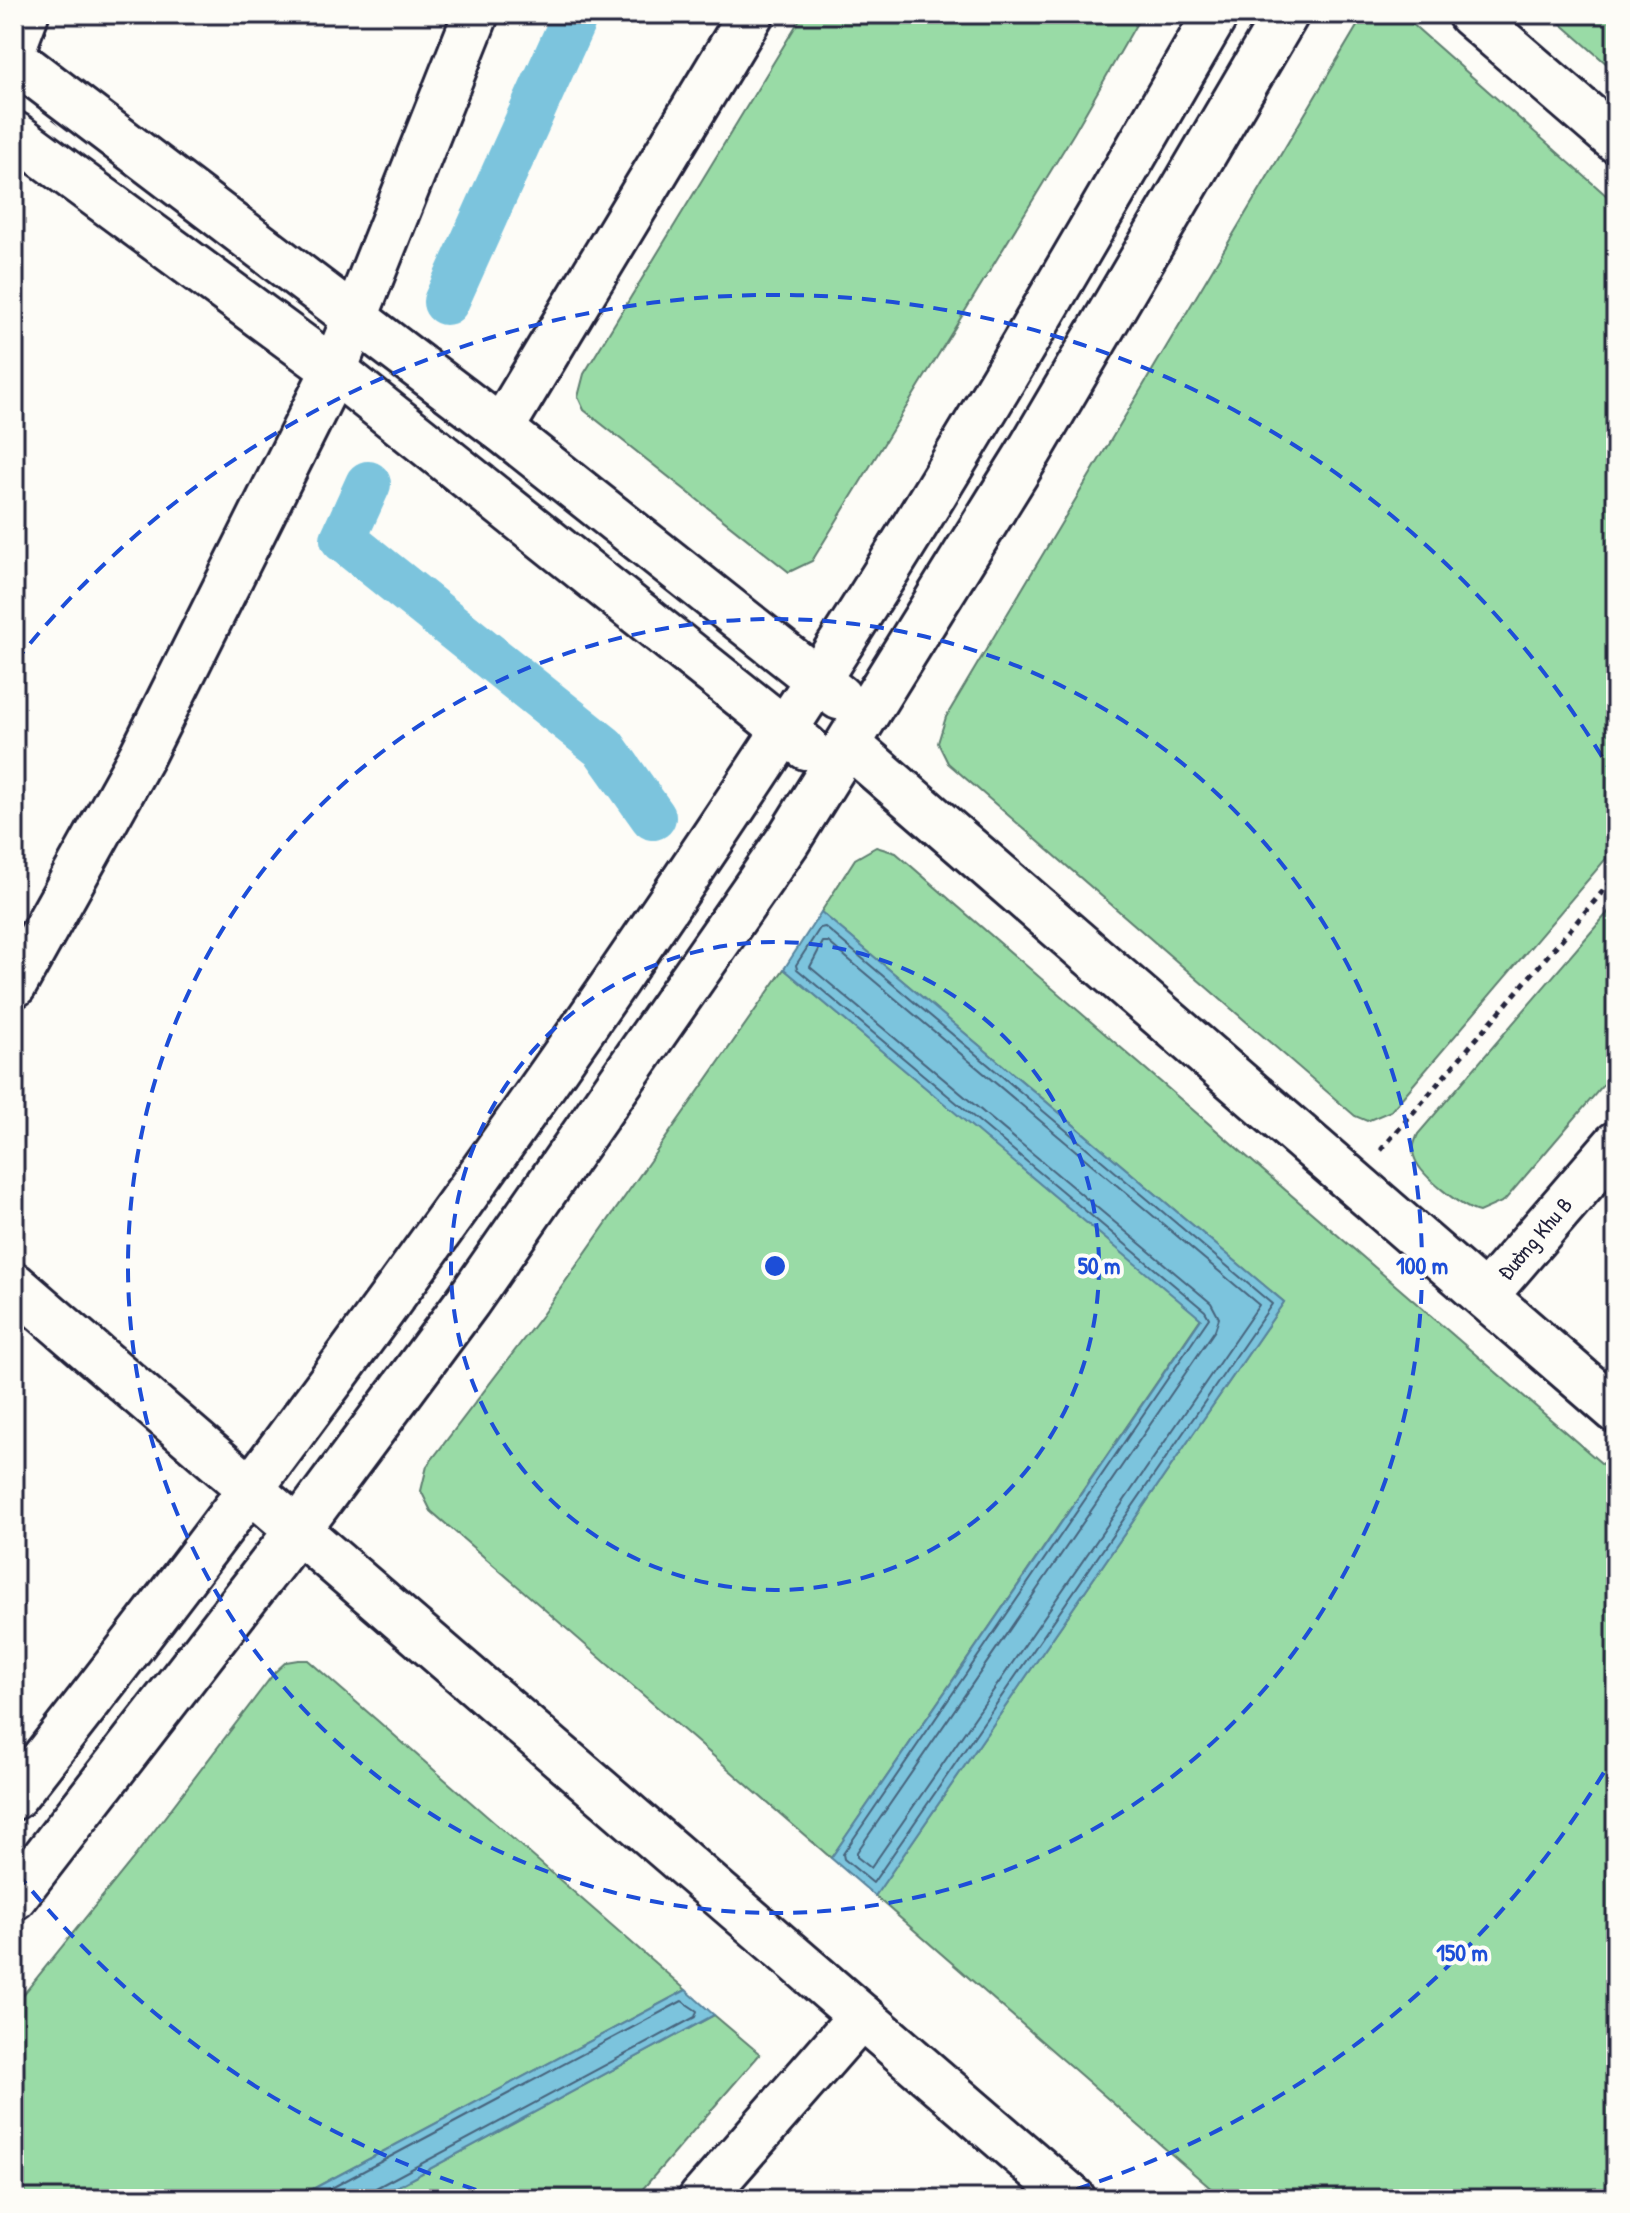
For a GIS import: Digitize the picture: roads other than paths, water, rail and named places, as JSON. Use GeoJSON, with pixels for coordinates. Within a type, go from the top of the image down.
{"type":"FeatureCollection","features":[{"type":"Feature","properties":{"kind":"street"},"geometry":{"type":"LineString","coordinates":[[14,46],[26,14]]}},
{"type":"Feature","properties":{"kind":"street"},"geometry":{"type":"LineString","coordinates":[[14,985],[142,755],[334,370],[476,14]]}},
{"type":"Feature","properties":{"kind":"street"},"geometry":{"type":"LineString","coordinates":[[501,429],[751,14]]}},
{"type":"Feature","properties":{"kind":"street"},"geometry":{"type":"LineString","coordinates":[[14,1797],[251,1490],[540,1093],[817,680],[1090,232],[1216,14]]}},
{"type":"Feature","properties":{"kind":"street"},"geometry":{"type":"LineString","coordinates":[[14,1897],[298,1530],[571,1157],[850,744],[1053,411],[1286,14]]}},
{"type":"Feature","properties":{"kind":"street"},"geometry":{"type":"LineString","coordinates":[[1470,14],[1616,140]]}},
{"type":"Feature","properties":{"kind":"street"},"geometry":{"type":"LineString","coordinates":[[14,59],[501,429],[817,680],[850,744],[1616,1410]]}},
{"type":"Feature","properties":{"kind":"street"},"geometry":{"type":"LineString","coordinates":[[14,134],[334,370],[785,729],[850,744]]}},
{"type":"Feature","properties":{"kind":"street","name":"Đường Khu B"},"geometry":{"type":"LineString","coordinates":[[1485,1296],[1616,1144]]}},
{"type":"Feature","properties":{"kind":"street"},"geometry":{"type":"LineString","coordinates":[[14,1285],[1073,2199]]}},
{"type":"Feature","properties":{"kind":"street"},"geometry":{"type":"LineString","coordinates":[[701,2199],[861,2016]]}},
{"type":"Feature","properties":{"kind":"water"},"geometry":{"type":"Polygon","coordinates":[[[821,912],[1284,1302],[875,1896],[831,1858],[1201,1319],[784,969],[821,912]]]}},
{"type":"Feature","properties":{"kind":"water"},"geometry":{"type":"Polygon","coordinates":[[[686,1990],[714,2015],[374,2199],[294,2199],[686,1990]]]}},
{"type":"Feature","properties":{"kind":"waterway"},"geometry":{"type":"LineString","coordinates":[[446,302],[576,14]]}},
{"type":"Feature","properties":{"kind":"waterway"},"geometry":{"type":"LineString","coordinates":[[368,484],[343,539],[604,748],[653,817]]}}]}
